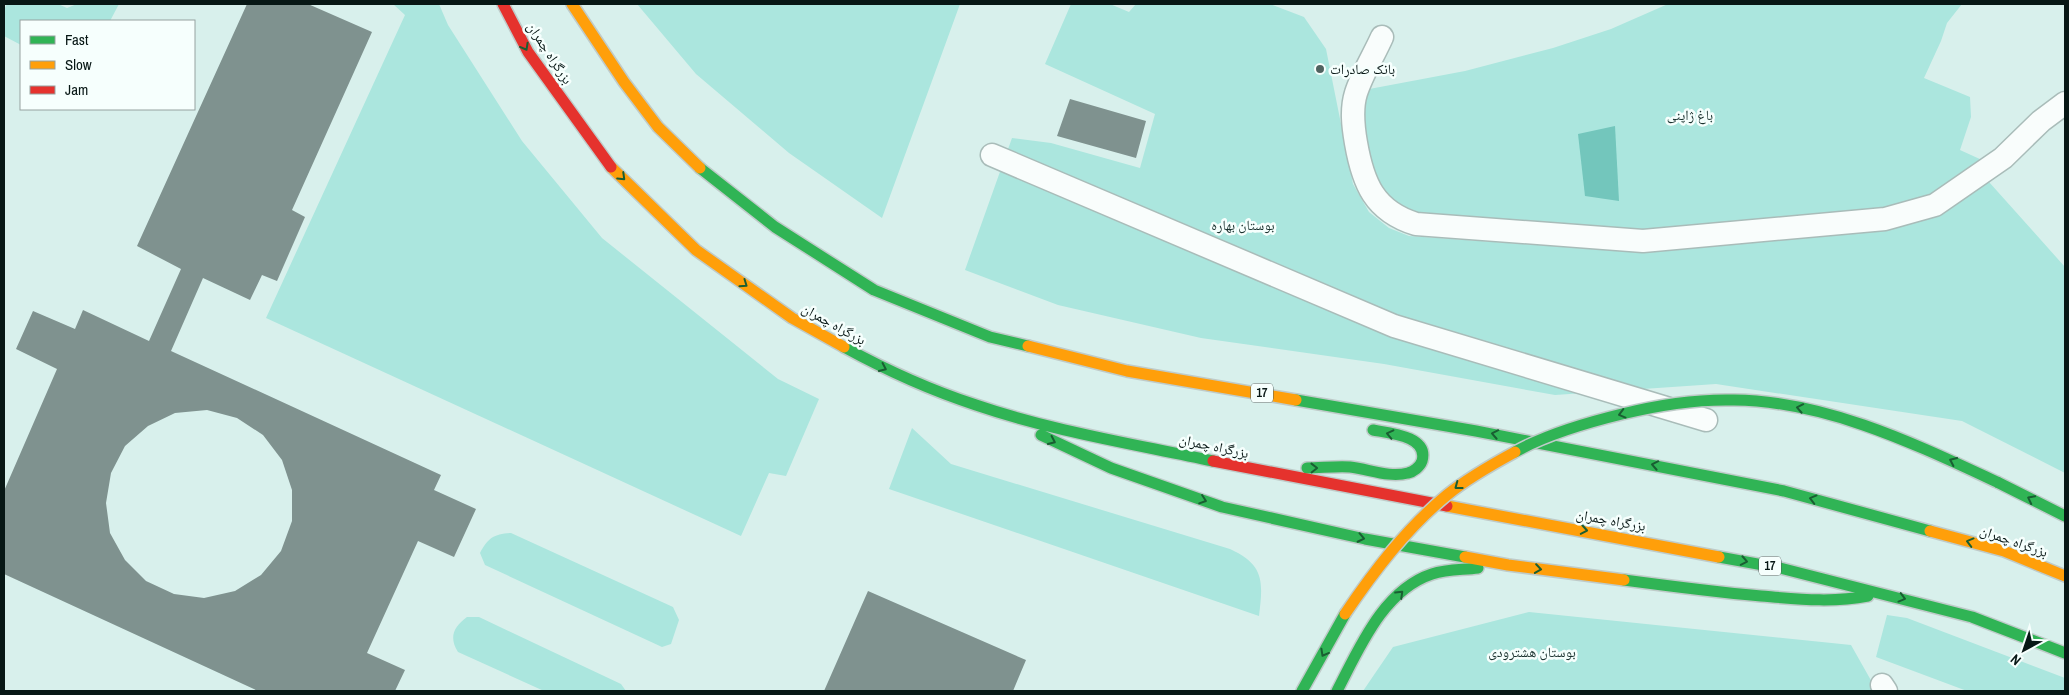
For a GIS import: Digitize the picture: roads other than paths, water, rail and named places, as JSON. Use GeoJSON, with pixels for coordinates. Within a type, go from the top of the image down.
{"type":"FeatureCollection","features":[{"type":"Feature","properties":{"kind":"highway","name":"بزرگراه چمران"},"geometry":{"type":"LineString","coordinates":[[503,4],[528,52],[611,166],[696,250],[792,318],[882,368],[976,405],[1096,436],[1248,469],[1780,568],[1972,617],[2065,652]]}},
{"type":"Feature","properties":{"kind":"highway","name":"بزرگراه چمران"},"geometry":{"type":"LineString","coordinates":[[572,4],[624,82],[653,120],[703,171],[775,227],[874,290],[990,337],[1127,371],[1476,431],[1784,491],[2004,551],[2065,576]]}},
{"type":"Feature","properties":{"kind":"highway"},"geometry":{"type":"LineString","coordinates":[[1252,392],[1335,419]]}},
{"type":"Feature","properties":{"kind":"highway"},"geometry":{"type":"LineString","coordinates":[[1302,691],[1345,614],[1378,567],[1424,515],[1465,481],[1505,458],[1574,427],[1632,411],[1691,402],[1729,400],[1772,403],[1815,411],[1893,435],[1998,482],[2065,516]]}},
{"type":"Feature","properties":{"kind":"highway"},"geometry":{"type":"LineString","coordinates":[[976,405],[1111,468],[1222,507],[1365,540],[1508,565],[1721,593],[1802,600],[1846,600],[1884,593]]}},
{"type":"Feature","properties":{"kind":"highway"},"geometry":{"type":"LineString","coordinates":[[1248,469],[1348,467],[1400,473],[1409,472],[1417,468],[1422,462],[1423,452],[1418,443],[1410,439],[1363,427]]}},
{"type":"Feature","properties":{"kind":"highway"},"geometry":{"type":"LineString","coordinates":[[1337,691],[1360,648],[1387,609],[1414,582],[1431,574],[1508,565]]}},
{"type":"Feature","properties":{"kind":"street"},"geometry":{"type":"LineString","coordinates":[[1382,37],[1356,93],[1353,110],[1353,128],[1360,165],[1372,194],[1391,213],[1416,224],[1643,241],[1885,219],[1935,206],[2003,158],[2042,121],[2065,103]]}},
{"type":"Feature","properties":{"kind":"street"},"geometry":{"type":"LineString","coordinates":[[992,155],[1394,326],[1706,420]]}},
{"type":"Feature","properties":{"kind":"place","name":"بانک صادرات"},"geometry":{"type":"Point","coordinates":[1320,69]}},
{"type":"Feature","properties":{"kind":"park label","name":"باغ ژاپنی"},"geometry":{"type":"Point","coordinates":[1690,115]}},
{"type":"Feature","properties":{"kind":"park label","name":"بوستان بهاره"},"geometry":{"type":"Point","coordinates":[1243,225]}},
{"type":"Feature","properties":{"kind":"park label","name":"بوستان هشترودی"},"geometry":{"type":"Point","coordinates":[1532,652]}}]}
